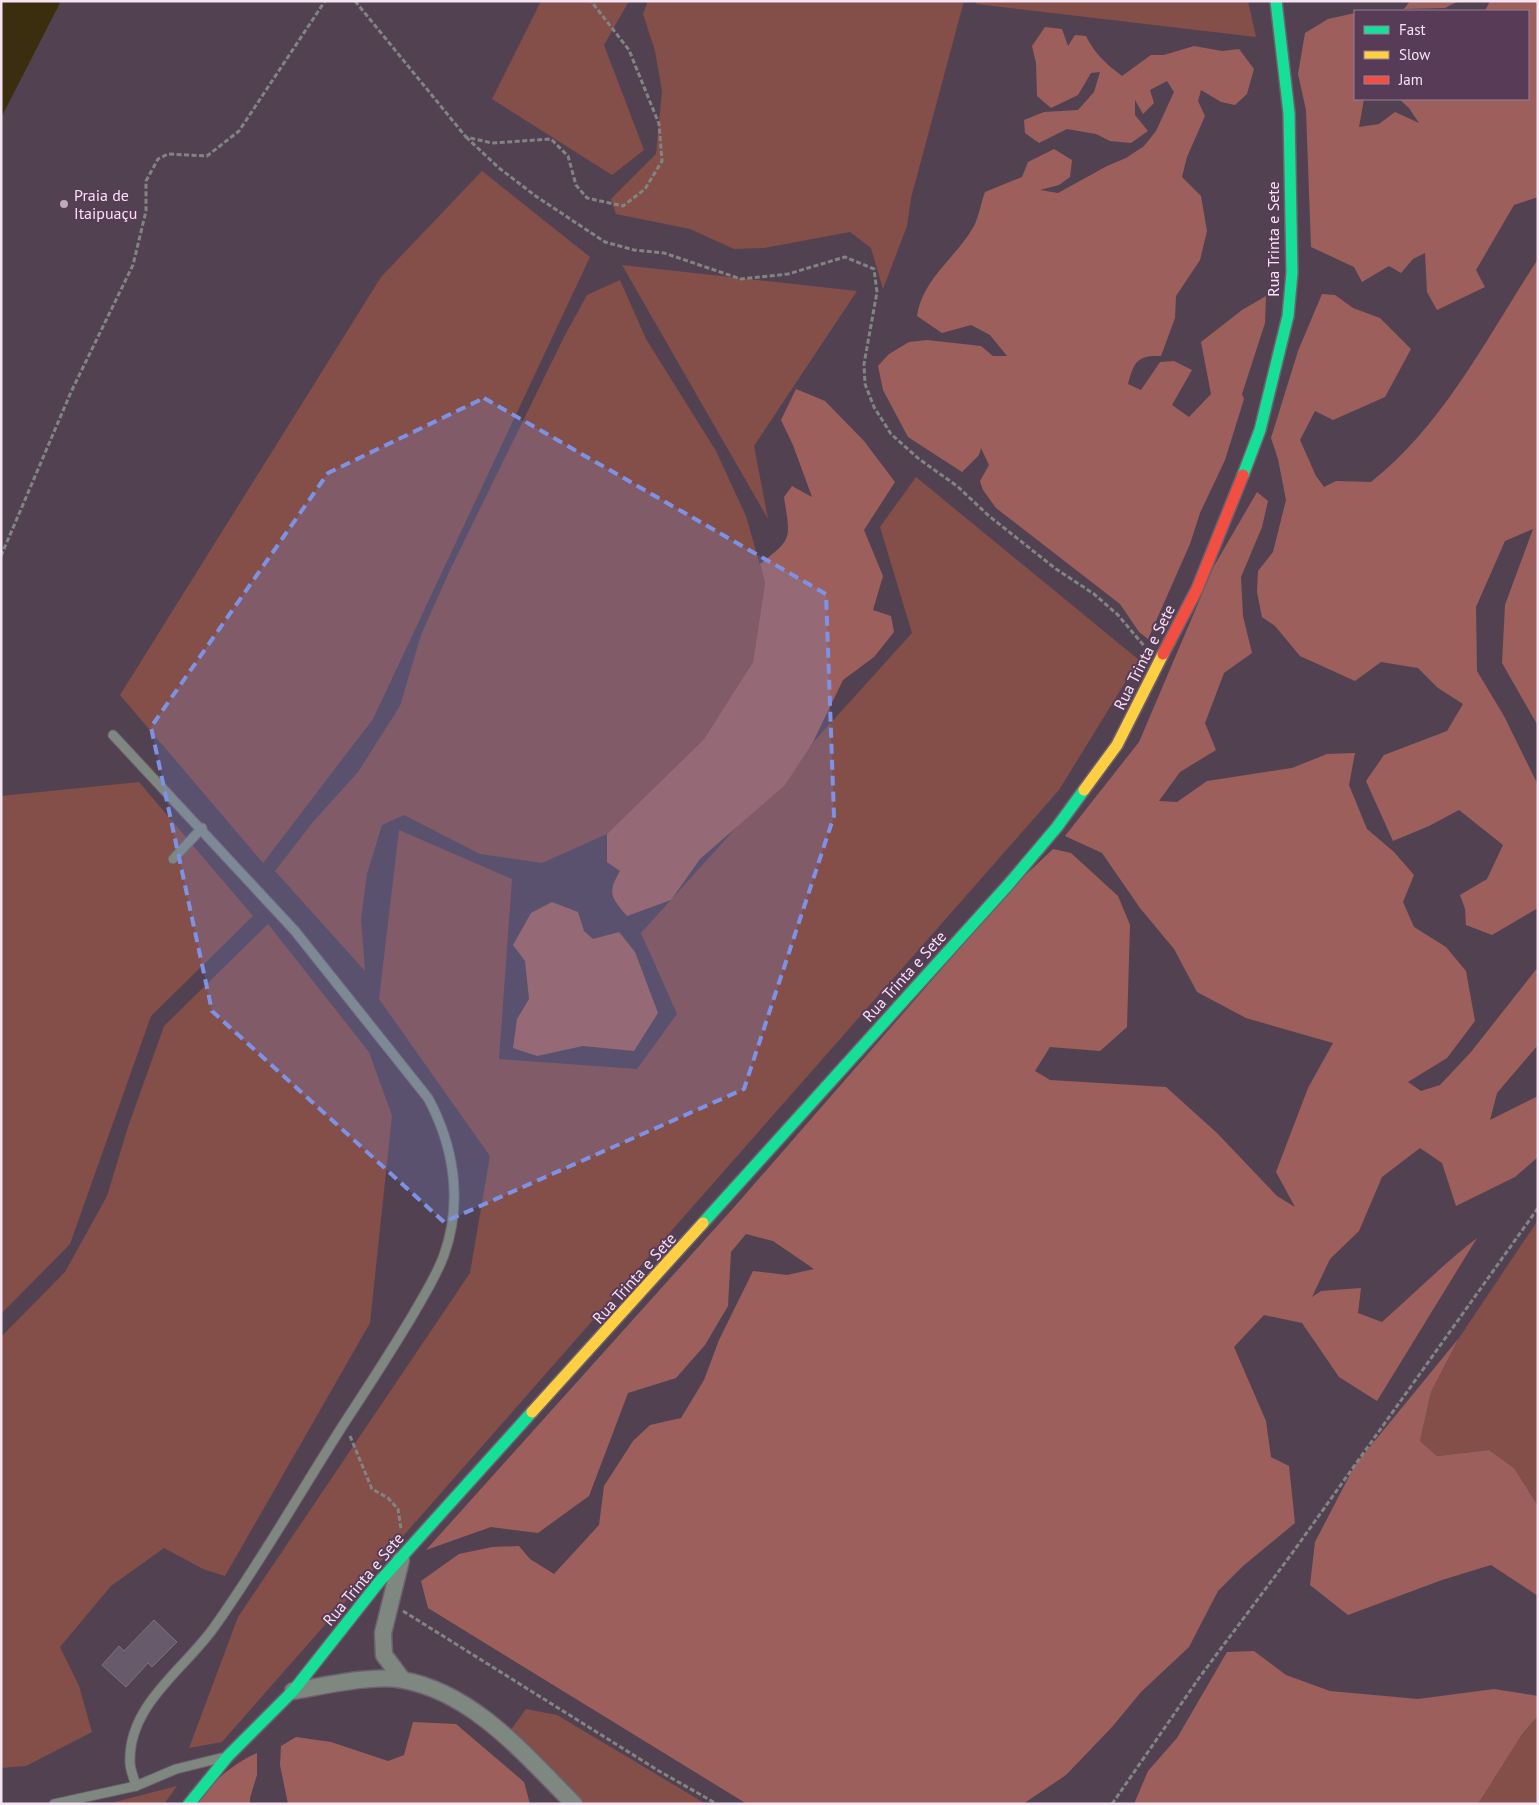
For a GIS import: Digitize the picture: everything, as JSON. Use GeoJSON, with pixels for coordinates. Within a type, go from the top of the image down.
{"type":"FeatureCollection","features":[{"type":"Feature","properties":{"kind":"street","name":"Rua Trinta e Sete"},"geometry":{"type":"LineString","coordinates":[[189,1804],[228,1756],[292,1691],[402,1557],[1027,863],[1058,827],[1117,745],[1197,589],[1224,527],[1257,438],[1288,316],[1292,273],[1289,113],[1276,1]]}},
{"type":"Feature","properties":{"kind":"street"},"geometry":{"type":"LineString","coordinates":[[402,1557],[383,1633],[384,1655],[402,1679]]}},
{"type":"Feature","properties":{"kind":"street"},"geometry":{"type":"LineString","coordinates":[[292,1691],[377,1679],[402,1679],[438,1690],[476,1712],[516,1746],[574,1804]]}},
{"type":"Feature","properties":{"kind":"lane"},"geometry":{"type":"LineString","coordinates":[[113,735],[202,828],[296,931],[428,1098],[441,1122],[447,1141],[455,1184],[452,1222],[444,1254],[427,1291],[215,1627],[142,1712],[133,1734],[130,1748],[130,1766],[136,1786]]}},
{"type":"Feature","properties":{"kind":"lane"},"geometry":{"type":"LineString","coordinates":[[173,859],[202,828]]}},
{"type":"Feature","properties":{"kind":"lane"},"geometry":{"type":"LineString","coordinates":[[54,1804],[136,1786],[176,1769],[228,1756]]}},
{"type":"Feature","properties":{"kind":"path"},"geometry":{"type":"LineString","coordinates":[[1,556],[71,392],[133,265],[146,211],[146,181],[158,159],[168,154],[207,156],[239,131],[324,1]]}},
{"type":"Feature","properties":{"kind":"path"},"geometry":{"type":"LineString","coordinates":[[355,1],[466,137],[499,168],[537,197],[605,242],[634,250],[664,252],[742,279],[788,274],[845,257],[874,269],[877,292],[864,364],[865,384],[874,407],[891,434],[919,460],[957,486],[989,516],[1118,615],[1159,662]]}},
{"type":"Feature","properties":{"kind":"path"},"geometry":{"type":"LineString","coordinates":[[466,137],[492,144],[551,139],[568,156],[576,185],[587,198],[622,206],[645,189],[662,161],[659,124],[629,50],[591,1]]}},
{"type":"Feature","properties":{"kind":"path"},"geometry":{"type":"LineString","coordinates":[[1112,1804],[1199,1678],[1293,1552],[1538,1208]]}},
{"type":"Feature","properties":{"kind":"path"},"geometry":{"type":"LineString","coordinates":[[345,1422],[369,1484],[377,1493],[392,1501],[398,1509],[401,1532]]}},
{"type":"Feature","properties":{"kind":"path"},"geometry":{"type":"LineString","coordinates":[[390,1602],[659,1771],[717,1804]]}},
{"type":"Feature","properties":{"kind":"highlighted area"},"geometry":{"type":"Polygon","coordinates":[[[484,398],[826,594],[834,816],[744,1089],[444,1222],[212,1011],[151,727],[328,473],[484,398]]]}},
{"type":"Feature","properties":{"kind":"shaded area"},"geometry":{"type":"Polygon","coordinates":[[[1,1],[61,1],[1,118],[1,1]]]}},
{"type":"Feature","properties":{"kind":"shaded area"},"geometry":{"type":"Polygon","coordinates":[[[541,1],[629,1],[604,45],[644,150],[612,175],[492,99],[541,1]]]}},
{"type":"Feature","properties":{"kind":"shaded area"},"geometry":{"type":"Polygon","coordinates":[[[648,1],[964,1],[911,198],[907,226],[883,289],[871,248],[850,232],[764,248],[734,249],[690,229],[616,214],[611,199],[656,154],[662,91],[655,51],[643,14],[648,1]]]}},
{"type":"Feature","properties":{"kind":"shaded area"},"geometry":{"type":"Polygon","coordinates":[[[977,1],[1248,1],[1256,37],[976,4],[977,1]]]}},
{"type":"Feature","properties":{"kind":"shaded area"},"geometry":{"type":"Polygon","coordinates":[[[1410,1],[1459,1],[1445,8],[1404,9],[1410,1]]]}},
{"type":"Feature","properties":{"kind":"shaded area"},"geometry":{"type":"Polygon","coordinates":[[[1490,1],[1538,1],[1538,197],[1514,205],[1476,270],[1485,287],[1437,310],[1427,292],[1425,253],[1413,259],[1401,273],[1389,266],[1362,282],[1354,267],[1311,247],[1306,110],[1298,74],[1305,33],[1328,19],[1354,13],[1354,100],[1364,100],[1359,127],[1379,124],[1395,112],[1419,123],[1409,108],[1400,100],[1529,100],[1529,10],[1486,10],[1490,1]]]}},
{"type":"Feature","properties":{"kind":"shaded area"},"geometry":{"type":"Polygon","coordinates":[[[1045,27],[1062,29],[1068,46],[1075,35],[1086,36],[1101,58],[1122,76],[1151,55],[1164,55],[1194,46],[1222,51],[1239,49],[1254,69],[1247,94],[1235,105],[1221,102],[1201,90],[1198,101],[1205,116],[1187,157],[1182,177],[1201,196],[1207,231],[1200,260],[1176,296],[1175,318],[1161,356],[1147,357],[1138,361],[1132,370],[1128,384],[1141,390],[1160,362],[1174,361],[1192,370],[1172,405],[1189,417],[1211,394],[1201,342],[1242,310],[1266,296],[1265,323],[1242,394],[1244,399],[1225,460],[1200,513],[1190,544],[1148,639],[1139,632],[1120,604],[996,508],[983,490],[980,481],[989,465],[981,448],[979,455],[962,472],[908,437],[883,390],[878,366],[889,354],[909,342],[927,340],[981,346],[993,356],[1007,356],[990,335],[971,325],[942,333],[917,316],[926,290],[974,226],[985,192],[1022,177],[1028,162],[1054,149],[1072,160],[1070,177],[1059,185],[1040,190],[1058,193],[1107,166],[1126,158],[1144,146],[1156,131],[1174,92],[1167,81],[1150,90],[1154,103],[1143,114],[1135,100],[1135,115],[1148,131],[1131,143],[1110,141],[1096,134],[1067,129],[1039,143],[1025,133],[1024,120],[1044,112],[1078,110],[1094,92],[1100,72],[1091,73],[1078,95],[1051,108],[1037,96],[1036,63],[1032,46],[1045,27]]]}},
{"type":"Feature","properties":{"kind":"shaded area"},"geometry":{"type":"Polygon","coordinates":[[[482,171],[590,257],[373,719],[263,863],[120,695],[381,277],[482,171]]]}},
{"type":"Feature","properties":{"kind":"shaded area"},"geometry":{"type":"Polygon","coordinates":[[[1538,259],[1538,726],[1502,663],[1505,605],[1533,529],[1505,541],[1476,607],[1477,671],[1504,716],[1538,785],[1538,908],[1492,935],[1466,925],[1465,909],[1460,895],[1487,879],[1503,845],[1459,810],[1429,826],[1393,841],[1366,781],[1384,755],[1447,731],[1463,704],[1438,688],[1418,668],[1381,662],[1355,681],[1300,656],[1275,626],[1262,617],[1257,592],[1258,571],[1273,552],[1286,500],[1278,459],[1271,438],[1298,351],[1322,294],[1335,295],[1353,308],[1380,318],[1411,349],[1385,397],[1333,420],[1315,411],[1300,440],[1316,476],[1324,487],[1336,481],[1371,482],[1397,459],[1443,406],[1463,378],[1538,259]]]}},
{"type":"Feature","properties":{"kind":"shaded area"},"geometry":{"type":"Polygon","coordinates":[[[622,265],[857,291],[754,446],[768,519],[622,265]]]}},
{"type":"Feature","properties":{"kind":"shaded area"},"geometry":{"type":"Polygon","coordinates":[[[620,280],[646,339],[716,451],[746,516],[765,583],[753,662],[704,739],[607,834],[542,863],[480,854],[404,815],[382,825],[367,874],[361,919],[365,971],[275,871],[313,822],[358,772],[400,706],[421,635],[450,570],[564,337],[587,295],[620,280]]]}},
{"type":"Feature","properties":{"kind":"shaded area"},"geometry":{"type":"Polygon","coordinates":[[[796,389],[825,401],[864,441],[895,482],[864,530],[883,576],[873,610],[891,616],[894,632],[874,657],[843,680],[813,742],[785,785],[700,859],[671,900],[627,916],[617,904],[613,895],[613,885],[620,871],[607,862],[607,834],[704,739],[753,662],[765,583],[760,564],[779,548],[787,536],[788,521],[784,497],[792,486],[812,497],[793,445],[781,420],[796,389]]]}},
{"type":"Feature","properties":{"kind":"shaded area"},"geometry":{"type":"Polygon","coordinates":[[[916,477],[1139,660],[1059,790],[222,1742],[189,1748],[238,1617],[470,1273],[490,1156],[379,999],[399,830],[512,879],[499,1059],[637,1069],[677,1014],[641,933],[912,633],[880,527],[916,477]]]}},
{"type":"Feature","properties":{"kind":"shaded area"},"geometry":{"type":"Polygon","coordinates":[[[1257,492],[1268,501],[1262,527],[1241,577],[1243,616],[1252,653],[1224,673],[1205,723],[1216,750],[1180,772],[1159,801],[1177,802],[1207,781],[1292,768],[1327,754],[1355,753],[1349,785],[1367,829],[1394,852],[1414,875],[1403,902],[1414,927],[1446,947],[1466,971],[1475,1021],[1447,1058],[1408,1082],[1421,1091],[1440,1085],[1471,1052],[1538,967],[1538,1045],[1497,1093],[1490,1120],[1538,1096],[1538,1157],[1515,1177],[1456,1206],[1442,1163],[1420,1148],[1382,1177],[1359,1231],[1330,1259],[1312,1297],[1321,1291],[1361,1288],[1358,1313],[1382,1322],[1477,1238],[1377,1401],[1339,1377],[1302,1323],[1264,1315],[1234,1347],[1266,1421],[1271,1457],[1289,1466],[1295,1523],[1243,1566],[1218,1591],[1189,1647],[1141,1692],[1112,1727],[1066,1775],[1023,1804],[747,1804],[428,1608],[421,1581],[459,1554],[492,1547],[519,1546],[530,1559],[554,1574],[599,1525],[604,1486],[633,1441],[650,1425],[681,1418],[704,1380],[719,1340],[753,1271],[787,1275],[814,1269],[773,1241],[746,1234],[731,1252],[728,1306],[705,1345],[676,1378],[628,1393],[589,1496],[538,1533],[491,1527],[426,1550],[736,1205],[1014,886],[1053,849],[1071,853],[1118,896],[1130,925],[1127,1027],[1100,1051],[1050,1047],[1035,1071],[1050,1080],[1166,1087],[1217,1133],[1277,1196],[1295,1207],[1276,1172],[1308,1088],[1333,1043],[1246,1018],[1197,992],[1174,949],[1140,908],[1102,853],[1065,836],[1139,742],[1214,566],[1257,492]]]}},
{"type":"Feature","properties":{"kind":"shaded area"},"geometry":{"type":"Polygon","coordinates":[[[139,782],[253,916],[151,1016],[70,1244],[1,1314],[1,796],[139,782]]]}},
{"type":"Feature","properties":{"kind":"shaded area"},"geometry":{"type":"Polygon","coordinates":[[[552,902],[578,912],[584,931],[593,939],[619,932],[635,952],[658,1013],[634,1051],[583,1046],[537,1056],[513,1048],[517,1019],[529,999],[525,961],[513,945],[531,913],[552,902]]]}},
{"type":"Feature","properties":{"kind":"shaded area"},"geometry":{"type":"Polygon","coordinates":[[[268,924],[369,1052],[392,1116],[370,1323],[225,1576],[203,1569],[164,1548],[111,1586],[60,1647],[79,1686],[92,1732],[26,1766],[1,1768],[1,1337],[65,1272],[107,1196],[128,1127],[164,1026],[268,924]]]}},
{"type":"Feature","properties":{"kind":"shaded area"},"geometry":{"type":"Polygon","coordinates":[[[1538,1220],[1538,1506],[1514,1468],[1489,1450],[1437,1456],[1420,1441],[1431,1392],[1459,1338],[1538,1220]]]}},
{"type":"Feature","properties":{"kind":"shaded area"},"geometry":{"type":"Polygon","coordinates":[[[1459,1338],[1431,1392],[1420,1441],[1437,1456],[1489,1450],[1514,1468],[1538,1506],[1538,1596],[1491,1565],[1442,1580],[1348,1615],[1310,1585],[1315,1542],[1355,1465],[1459,1338]]]}},
{"type":"Feature","properties":{"kind":"shaded area"},"geometry":{"type":"Polygon","coordinates":[[[1254,1651],[1286,1675],[1330,1691],[1418,1699],[1494,1689],[1538,1696],[1538,1716],[1523,1733],[1478,1804],[1134,1804],[1148,1771],[1177,1738],[1227,1652],[1254,1651]]]}},
{"type":"Feature","properties":{"kind":"shaded area"},"geometry":{"type":"Polygon","coordinates":[[[526,1709],[557,1715],[706,1804],[580,1804],[510,1731],[526,1709]]]}},
{"type":"Feature","properties":{"kind":"shaded area"},"geometry":{"type":"Polygon","coordinates":[[[1538,1716],[1538,1804],[1478,1804],[1523,1733],[1538,1716]]]}},
{"type":"Feature","properties":{"kind":"shaded area"},"geometry":{"type":"Polygon","coordinates":[[[413,1722],[456,1724],[524,1782],[530,1804],[288,1804],[280,1765],[281,1746],[296,1737],[331,1742],[388,1761],[404,1755],[413,1722]]]}},
{"type":"Feature","properties":{"kind":"shaded area"},"geometry":{"type":"Polygon","coordinates":[[[257,1753],[257,1775],[250,1804],[192,1804],[230,1769],[257,1753]]]}},
{"type":"Feature","properties":{"kind":"shaded area"},"geometry":{"type":"Polygon","coordinates":[[[177,1786],[164,1804],[107,1804],[177,1786]]]}},
{"type":"Feature","properties":{"kind":"building"},"geometry":{"type":"Polygon","coordinates":[[[154,1620],[177,1642],[152,1667],[148,1663],[126,1687],[102,1665],[119,1646],[124,1651],[154,1620]]]}},
{"type":"Feature","properties":{"kind":"traffic: fast"},"geometry":{"type":"LineString","coordinates":[[1243,475],[1260,430],[1288,316],[1292,273],[1289,113],[1276,1]]}},
{"type":"Feature","properties":{"kind":"traffic: fast"},"geometry":{"type":"LineString","coordinates":[[703,1223],[1008,885],[1057,827],[1084,790]]}},
{"type":"Feature","properties":{"kind":"traffic: fast"},"geometry":{"type":"LineString","coordinates":[[189,1804],[228,1756],[293,1691],[379,1582],[532,1412]]}},
{"type":"Feature","properties":{"kind":"traffic: slow"},"geometry":{"type":"LineString","coordinates":[[1084,790],[1117,745],[1163,654]]}},
{"type":"Feature","properties":{"kind":"traffic: slow"},"geometry":{"type":"LineString","coordinates":[[532,1412],[703,1223]]}},
{"type":"Feature","properties":{"kind":"traffic: jam"},"geometry":{"type":"LineString","coordinates":[[1163,654],[1197,589],[1243,475]]}},
{"type":"Feature","properties":{"kind":"place","name":"Praia de Itaipuaçu"},"geometry":{"type":"Point","coordinates":[64,204]}}]}
